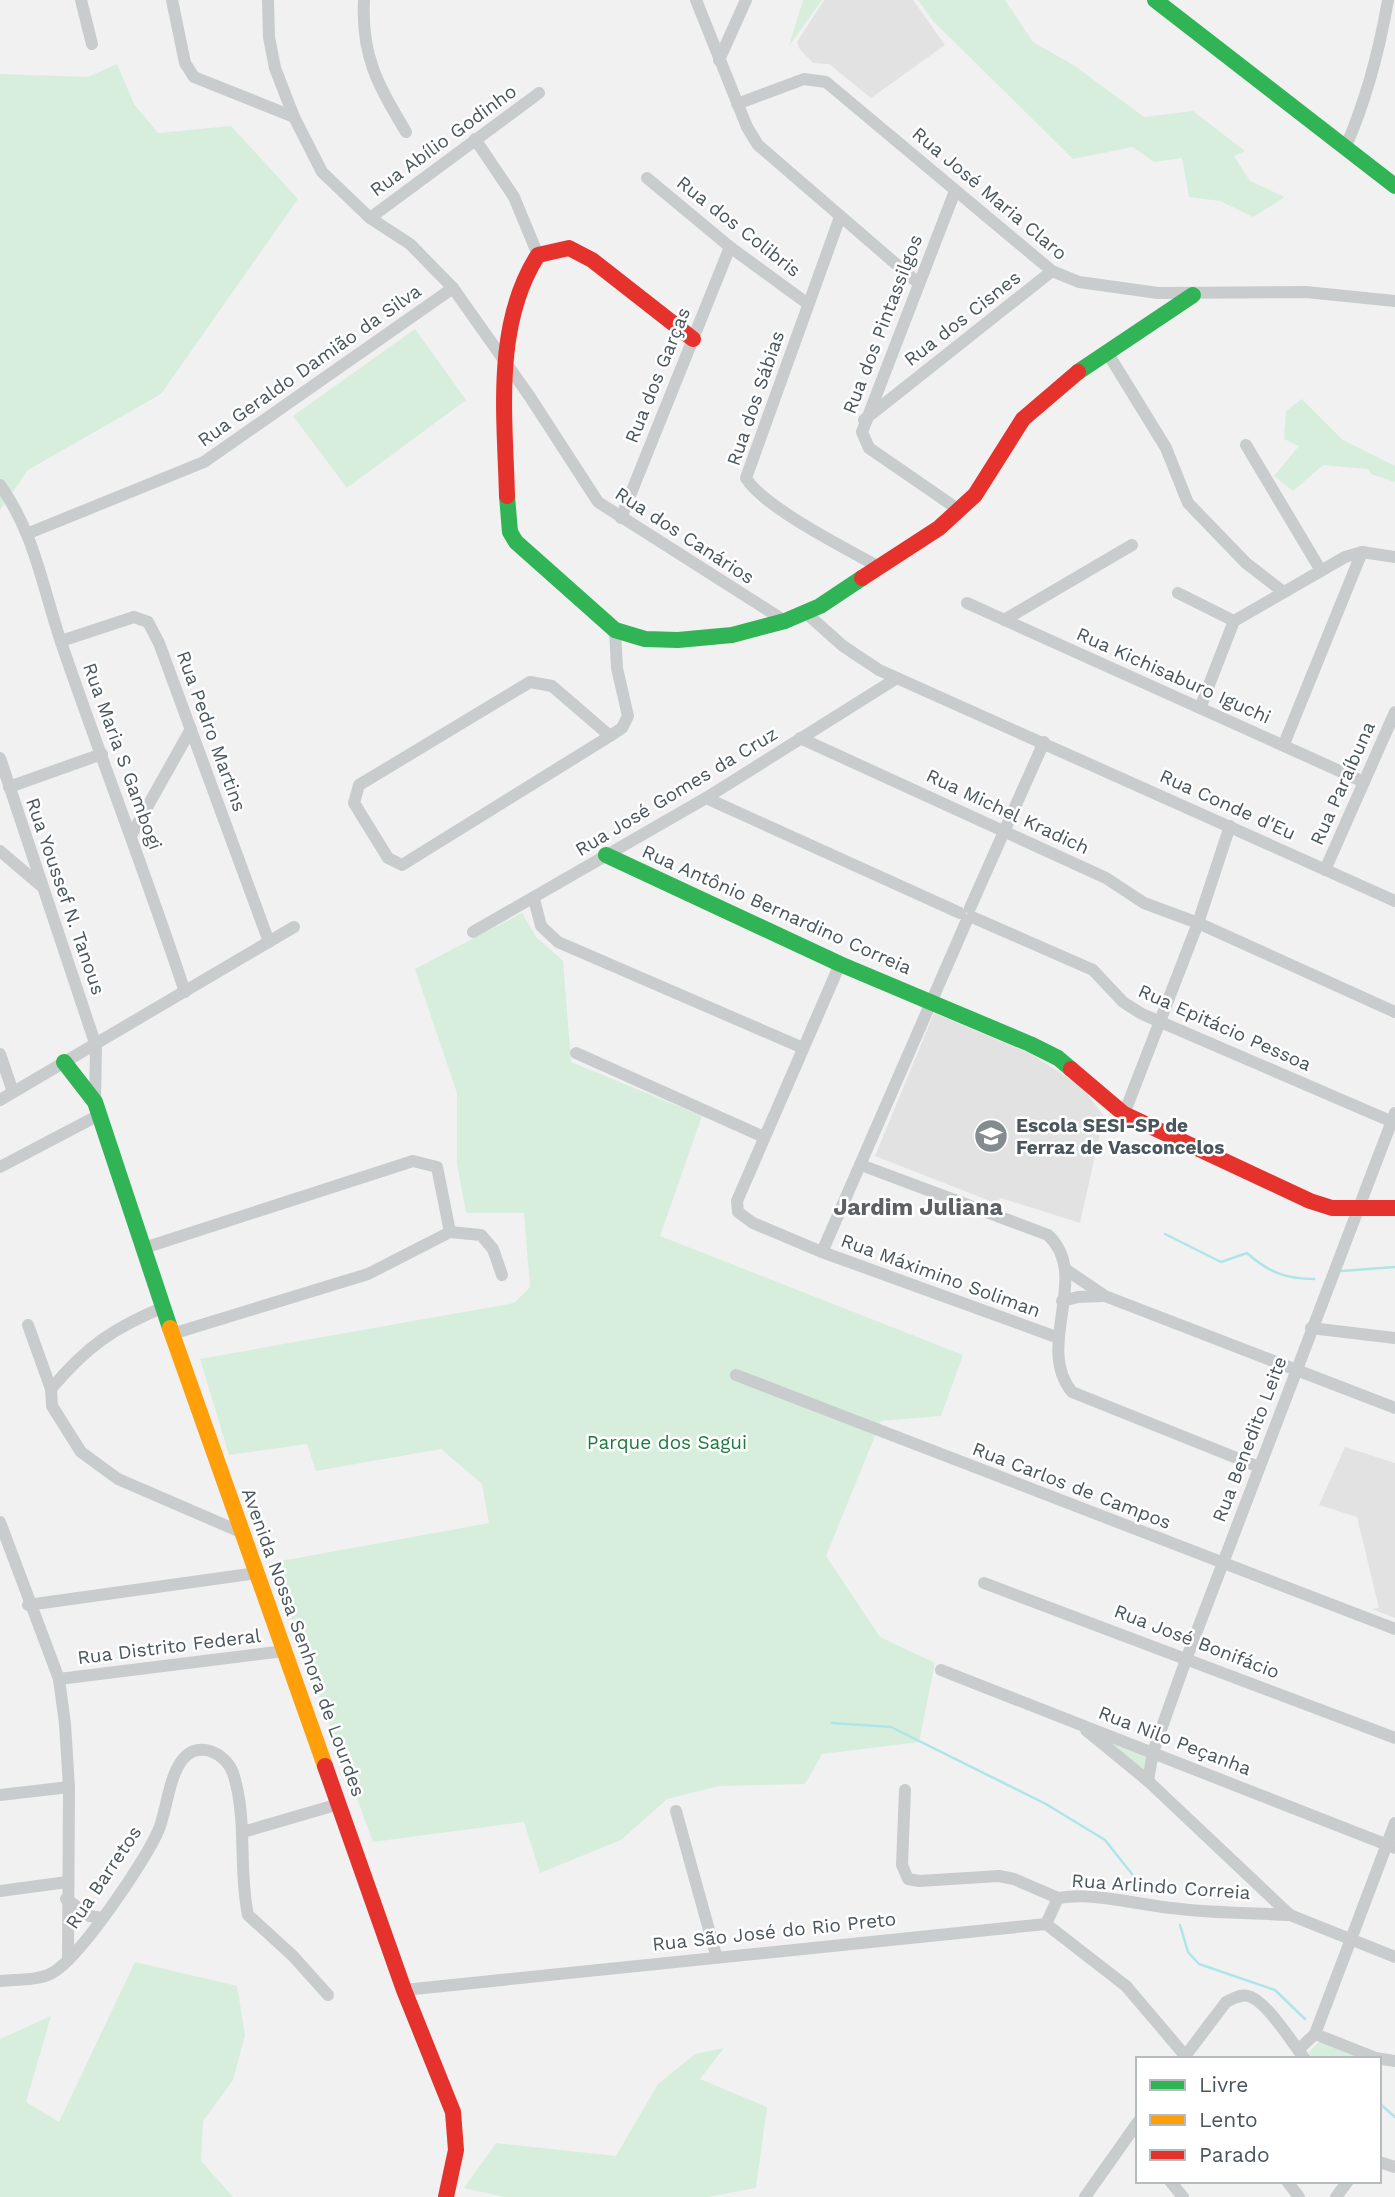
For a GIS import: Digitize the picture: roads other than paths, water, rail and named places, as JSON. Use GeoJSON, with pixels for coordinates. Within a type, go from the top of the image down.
{"type":"FeatureCollection","features":[{"type":"Feature","properties":{"kind":"street"},"geometry":{"type":"LineString","coordinates":[[81,0],[92,44]]}},
{"type":"Feature","properties":{"kind":"street"},"geometry":{"type":"LineString","coordinates":[[172,0],[185,63],[194,77],[293,117]]}},
{"type":"Feature","properties":{"kind":"street","name":"Rua dos Canários"},"geometry":{"type":"LineString","coordinates":[[268,0],[269,37],[275,68],[293,117],[322,172],[370,218],[410,244],[453,289],[536,406],[589,492],[621,518],[785,621]]}},
{"type":"Feature","properties":{"kind":"street"},"geometry":{"type":"LineString","coordinates":[[364,0],[363,25],[368,61],[405,132]]}},
{"type":"Feature","properties":{"kind":"street"},"geometry":{"type":"LineString","coordinates":[[696,0],[737,104],[758,145],[918,283]]}},
{"type":"Feature","properties":{"kind":"street"},"geometry":{"type":"LineString","coordinates":[[719,60],[746,0]]}},
{"type":"Feature","properties":{"kind":"street"},"geometry":{"type":"LineString","coordinates":[[1154,0],[1395,186]]}},
{"type":"Feature","properties":{"kind":"street"},"geometry":{"type":"LineString","coordinates":[[1346,146],[1365,103],[1379,57],[1388,0]]}},
{"type":"Feature","properties":{"kind":"street","name":"Rua José Maria Claro"},"geometry":{"type":"LineString","coordinates":[[737,104],[804,79],[826,82],[1052,271],[1079,282],[1193,295],[1307,292],[1395,301]]}},
{"type":"Feature","properties":{"kind":"street","name":"Rua Abílio Godinho"},"geometry":{"type":"LineString","coordinates":[[370,218],[539,93]]}},
{"type":"Feature","properties":{"kind":"street"},"geometry":{"type":"LineString","coordinates":[[475,139],[514,197],[538,255]]}},
{"type":"Feature","properties":{"kind":"street","name":"Rua dos Colibris"},"geometry":{"type":"LineString","coordinates":[[647,178],[730,247],[808,304]]}},
{"type":"Feature","properties":{"kind":"street","name":"Rua dos Pintassilgos"},"geometry":{"type":"LineString","coordinates":[[955,191],[863,420],[863,438],[869,449],[959,510]]}},
{"type":"Feature","properties":{"kind":"street","name":"Rua dos Sábias"},"geometry":{"type":"LineString","coordinates":[[840,217],[746,478],[785,511],[881,568]]}},
{"type":"Feature","properties":{"kind":"street","name":"Rua dos Garças"},"geometry":{"type":"LineString","coordinates":[[621,518],[730,247]]}},
{"type":"Feature","properties":{"kind":"street"},"geometry":{"type":"LineString","coordinates":[[693,339],[579,251],[556,249],[538,255],[524,275],[513,303],[507,363],[510,532],[615,630],[645,639],[678,640],[732,635],[785,621],[806,612],[881,568],[939,528],[975,495],[1023,419],[1071,376],[1193,295]]}},
{"type":"Feature","properties":{"kind":"street","name":"Rua dos Cisnes"},"geometry":{"type":"LineString","coordinates":[[863,420],[1052,271]]}},
{"type":"Feature","properties":{"kind":"street","name":"Rua Geraldo Damião da Silva"},"geometry":{"type":"LineString","coordinates":[[29,533],[204,461],[453,289]]}},
{"type":"Feature","properties":{"kind":"street"},"geometry":{"type":"LineString","coordinates":[[1107,352],[1166,448],[1188,503],[1246,564],[1282,591]]}},
{"type":"Feature","properties":{"kind":"street"},"geometry":{"type":"LineString","coordinates":[[507,414],[514,403],[528,400],[536,406]]}},
{"type":"Feature","properties":{"kind":"street"},"geometry":{"type":"LineString","coordinates":[[1246,445],[1320,569]]}},
{"type":"Feature","properties":{"kind":"street","name":"Rua Maria S Gambogi"},"geometry":{"type":"LineString","coordinates":[[0,485],[29,533],[61,640],[132,834],[185,992]]}},
{"type":"Feature","properties":{"kind":"street"},"geometry":{"type":"LineString","coordinates":[[1003,620],[1132,545]]}},
{"type":"Feature","properties":{"kind":"street"},"geometry":{"type":"LineString","coordinates":[[1284,744],[1362,552]]}},
{"type":"Feature","properties":{"kind":"street"},"geometry":{"type":"LineString","coordinates":[[1200,708],[1234,621],[1320,569],[1362,552],[1395,556]]}},
{"type":"Feature","properties":{"kind":"street"},"geometry":{"type":"LineString","coordinates":[[1178,593],[1234,621]]}},
{"type":"Feature","properties":{"kind":"street","name":"Rua Kichisaburo Iguchi"},"geometry":{"type":"LineString","coordinates":[[967,603],[1364,782]]}},
{"type":"Feature","properties":{"kind":"street","name":"Rua Conde d'Eu"},"geometry":{"type":"LineString","coordinates":[[806,612],[854,655],[897,678],[1395,901]]}},
{"type":"Feature","properties":{"kind":"street","name":"Rua Pedro Martins"},"geometry":{"type":"LineString","coordinates":[[61,640],[134,617],[148,622],[191,729],[269,942]]}},
{"type":"Feature","properties":{"kind":"street"},"geometry":{"type":"LineString","coordinates":[[610,736],[547,682],[530,682],[359,785],[354,803],[388,858],[402,865],[610,736],[622,728],[628,716],[617,668],[615,630]]}},
{"type":"Feature","properties":{"kind":"street","name":"Rua José Gomes da Cruz"},"geometry":{"type":"LineString","coordinates":[[473,932],[706,798],[897,678]]}},
{"type":"Feature","properties":{"kind":"street","name":"Rua Paraíbuna"},"geometry":{"type":"LineString","coordinates":[[1325,870],[1395,712]]}},
{"type":"Feature","properties":{"kind":"street"},"geometry":{"type":"LineString","coordinates":[[132,834],[191,729]]}},
{"type":"Feature","properties":{"kind":"street","name":"Rua Michel Kradich"},"geometry":{"type":"LineString","coordinates":[[800,738],[1106,878],[1144,903],[1198,923],[1395,1012]]}},
{"type":"Feature","properties":{"kind":"street"},"geometry":{"type":"LineString","coordinates":[[822,1252],[1044,743]]}},
{"type":"Feature","properties":{"kind":"street"},"geometry":{"type":"LineString","coordinates":[[9,787],[102,754]]}},
{"type":"Feature","properties":{"kind":"street","name":"Rua Youssef N. Tanous"},"geometry":{"type":"LineString","coordinates":[[0,758],[40,885],[69,959],[96,1046],[97,1109]]}},
{"type":"Feature","properties":{"kind":"street","name":"Rua Epitácio Pessoa"},"geometry":{"type":"LineString","coordinates":[[706,798],[1093,970],[1123,1002],[1160,1021],[1394,1119]]}},
{"type":"Feature","properties":{"kind":"street"},"geometry":{"type":"LineString","coordinates":[[1124,1114],[1198,923],[1230,826]]}},
{"type":"Feature","properties":{"kind":"street"},"geometry":{"type":"LineString","coordinates":[[0,851],[40,885]]}},
{"type":"Feature","properties":{"kind":"street","name":"Rua Antônio Bernardino Correia"},"geometry":{"type":"LineString","coordinates":[[606,855],[840,964],[932,1000],[1054,1056],[1124,1114],[1311,1201],[1332,1208],[1395,1208]]}},
{"type":"Feature","properties":{"kind":"street"},"geometry":{"type":"LineString","coordinates":[[534,899],[541,926],[558,942],[803,1048]]}},
{"type":"Feature","properties":{"kind":"street"},"geometry":{"type":"LineString","coordinates":[[0,1100],[96,1046],[294,927]]}},
{"type":"Feature","properties":{"kind":"street"},"geometry":{"type":"LineString","coordinates":[[576,1053],[764,1137],[840,964]]}},
{"type":"Feature","properties":{"kind":"street"},"geometry":{"type":"LineString","coordinates":[[0,1054],[13,1092]]}},
{"type":"Feature","properties":{"kind":"street","name":"Avenida Nossa Senhora de Lourdes"},"geometry":{"type":"LineString","coordinates":[[64,1062],[97,1109],[172,1334],[404,1990],[453,2112],[456,2150],[446,2197]]}},
{"type":"Feature","properties":{"kind":"street"},"geometry":{"type":"LineString","coordinates":[[0,1167],[97,1109]]}},
{"type":"Feature","properties":{"kind":"street","name":"Rua Benedito Leite"},"geometry":{"type":"LineString","coordinates":[[1148,1781],[1153,1752],[1187,1657],[1311,1328],[1394,1119]]}},
{"type":"Feature","properties":{"kind":"street","name":"Rua Máximino Soliman"},"geometry":{"type":"LineString","coordinates":[[764,1137],[737,1201],[738,1212],[753,1223],[822,1252],[1056,1337]]}},
{"type":"Feature","properties":{"kind":"street"},"geometry":{"type":"LineString","coordinates":[[144,1248],[399,1163],[426,1162],[438,1168],[450,1232]]}},
{"type":"Feature","properties":{"kind":"street"},"geometry":{"type":"LineString","coordinates":[[861,1165],[1038,1229],[1057,1244],[1063,1255],[1065,1269],[1056,1337],[1062,1376],[1072,1392],[1259,1467]]}},
{"type":"Feature","properties":{"kind":"street"},"geometry":{"type":"LineString","coordinates":[[172,1334],[368,1274],[450,1232],[473,1233],[487,1240],[502,1275]]}},
{"type":"Feature","properties":{"kind":"street"},"geometry":{"type":"LineString","coordinates":[[1065,1269],[1105,1296],[1395,1408]]}},
{"type":"Feature","properties":{"kind":"street"},"geometry":{"type":"LineString","coordinates":[[1062,1301],[1078,1297],[1105,1296]]}},
{"type":"Feature","properties":{"kind":"street"},"geometry":{"type":"LineString","coordinates":[[51,1389],[82,1354],[106,1334],[164,1307]]}},
{"type":"Feature","properties":{"kind":"street"},"geometry":{"type":"LineString","coordinates":[[29,1325],[51,1389],[52,1406],[71,1438],[99,1467],[118,1479],[243,1533]]}},
{"type":"Feature","properties":{"kind":"street"},"geometry":{"type":"LineString","coordinates":[[1311,1328],[1395,1338]]}},
{"type":"Feature","properties":{"kind":"street","name":"Rua Carlos de Campos"},"geometry":{"type":"LineString","coordinates":[[736,1375],[1395,1629]]}},
{"type":"Feature","properties":{"kind":"street"},"geometry":{"type":"LineString","coordinates":[[0,1522],[58,1679],[65,1724],[69,1787],[66,1899],[68,1960],[44,1976],[0,1981]]}},
{"type":"Feature","properties":{"kind":"street"},"geometry":{"type":"LineString","coordinates":[[29,1605],[257,1573]]}},
{"type":"Feature","properties":{"kind":"street","name":"Rua José Bonifácio"},"geometry":{"type":"LineString","coordinates":[[984,1583],[1187,1657],[1395,1738]]}},
{"type":"Feature","properties":{"kind":"street","name":"Rua Distrito Federal"},"geometry":{"type":"LineString","coordinates":[[58,1679],[284,1651]]}},
{"type":"Feature","properties":{"kind":"street","name":"Rua Nilo Peçanha"},"geometry":{"type":"LineString","coordinates":[[941,1670],[1391,1846]]}},
{"type":"Feature","properties":{"kind":"street"},"geometry":{"type":"LineString","coordinates":[[1078,1723],[1148,1781],[1290,1915],[1395,1957]]}},
{"type":"Feature","properties":{"kind":"street","name":"Rua Barretos"},"geometry":{"type":"LineString","coordinates":[[68,1960],[102,1918],[150,1846],[181,1760],[195,1749],[211,1751],[230,1766],[243,1832],[248,1915],[293,1956],[328,1995]]}},
{"type":"Feature","properties":{"kind":"street"},"geometry":{"type":"LineString","coordinates":[[0,1795],[69,1787]]}},
{"type":"Feature","properties":{"kind":"street"},"geometry":{"type":"LineString","coordinates":[[905,1790],[902,1872],[908,1879],[919,1881],[999,1876],[1014,1879],[1058,1898]]}},
{"type":"Feature","properties":{"kind":"street"},"geometry":{"type":"LineString","coordinates":[[243,1832],[339,1804]]}},
{"type":"Feature","properties":{"kind":"street"},"geometry":{"type":"LineString","coordinates":[[676,1811],[716,1955]]}},
{"type":"Feature","properties":{"kind":"street"},"geometry":{"type":"LineString","coordinates":[[1046,1924],[1126,1986],[1186,2057],[1226,2002],[1248,1996],[1265,2008],[1301,2054],[1315,2034],[1349,1940],[1391,1846],[1395,1823]]}},
{"type":"Feature","properties":{"kind":"street"},"geometry":{"type":"LineString","coordinates":[[0,1891],[67,1882]]}},
{"type":"Feature","properties":{"kind":"street","name":"Rua Arlindo Correia"},"geometry":{"type":"LineString","coordinates":[[1046,1924],[1058,1898],[1073,1896],[1127,1900],[1171,1909],[1290,1915]]}},
{"type":"Feature","properties":{"kind":"street"},"geometry":{"type":"LineString","coordinates":[[66,1899],[90,1916],[102,1918]]}},
{"type":"Feature","properties":{"kind":"street","name":"Rua São José do Rio Preto"},"geometry":{"type":"LineString","coordinates":[[404,1990],[716,1955],[1046,1924]]}},
{"type":"Feature","properties":{"kind":"street"},"geometry":{"type":"LineString","coordinates":[[1315,2034],[1372,2057]]}},
{"type":"Feature","properties":{"kind":"street"},"geometry":{"type":"LineString","coordinates":[[1084,2197],[1135,2132]]}},
{"type":"Feature","properties":{"kind":"street"},"geometry":{"type":"LineString","coordinates":[[1172,2183],[1183,2197]]}},
{"type":"Feature","properties":{"kind":"waterway"},"geometry":{"type":"LineString","coordinates":[[1165,1234],[1221,1262],[1247,1253],[1278,1273],[1295,1278],[1314,1279]]}},
{"type":"Feature","properties":{"kind":"waterway"},"geometry":{"type":"LineString","coordinates":[[1342,1271],[1395,1267]]}},
{"type":"Feature","properties":{"kind":"waterway"},"geometry":{"type":"LineString","coordinates":[[832,1723],[891,1727],[1046,1804],[1105,1840],[1147,1893]]}},
{"type":"Feature","properties":{"kind":"waterway"},"geometry":{"type":"LineString","coordinates":[[1180,1925],[1188,1952],[1199,1964],[1275,1990],[1305,2019]]}},
{"type":"Feature","properties":{"kind":"waterway"},"geometry":{"type":"LineString","coordinates":[[1381,2105],[1395,2117]]}},
{"type":"Feature","properties":{"kind":"place","name":"Escola SESI-SP de Ferraz de Vasconcelos"},"geometry":{"type":"Point","coordinates":[991,1136]}},
{"type":"Feature","properties":{"kind":"district","name":"Jardim Juliana"},"geometry":{"type":"Point","coordinates":[918,1207]}},
{"type":"Feature","properties":{"kind":"park label","name":"Parque dos Sagui"},"geometry":{"type":"Point","coordinates":[667,1442]}}]}
